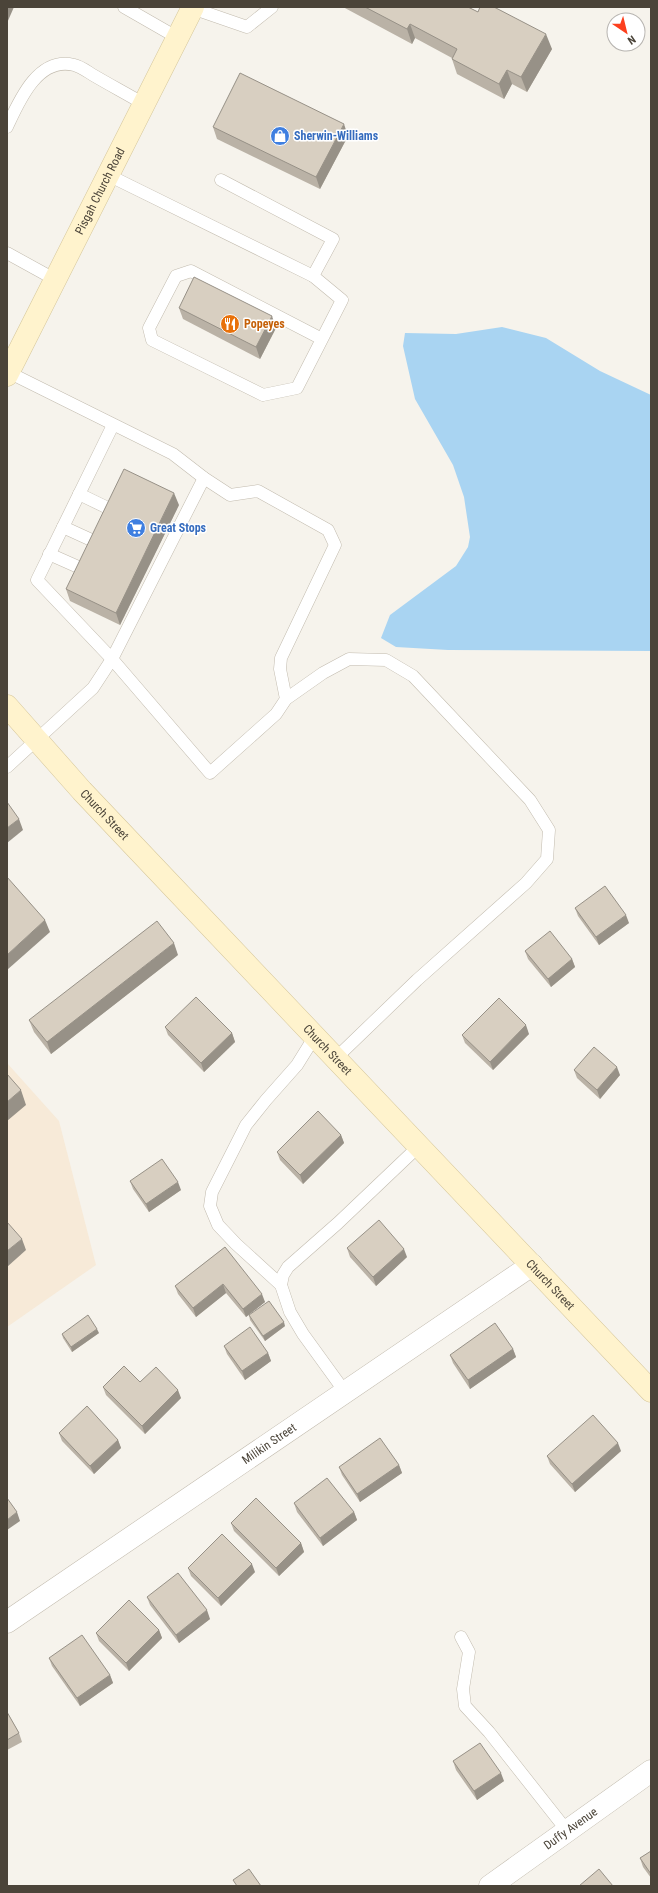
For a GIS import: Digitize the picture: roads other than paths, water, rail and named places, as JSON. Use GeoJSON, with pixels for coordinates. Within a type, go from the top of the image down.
{"type":"FeatureCollection","features":[{"type":"Feature","properties":{"kind":"street","name":"Pisgah Church Road"},"geometry":{"type":"LineString","coordinates":[[9,368],[56,280],[193,8]]}},
{"type":"Feature","properties":{"kind":"street","name":"Church Street"},"geometry":{"type":"LineString","coordinates":[[7,706],[82,791],[651,1391]]}},
{"type":"Feature","properties":{"kind":"street","name":"Milikin Street"},"geometry":{"type":"LineString","coordinates":[[7,1622],[532,1266]]}},
{"type":"Feature","properties":{"kind":"street","name":"Duffy Avenue"},"geometry":{"type":"LineString","coordinates":[[490,1886],[568,1832],[651,1771]]}},
{"type":"Feature","properties":{"kind":"lane"},"geometry":{"type":"LineString","coordinates":[[124,7],[178,38]]}},
{"type":"Feature","properties":{"kind":"lane"},"geometry":{"type":"LineString","coordinates":[[193,8],[247,27],[272,7]]}},
{"type":"Feature","properties":{"kind":"lane"},"geometry":{"type":"LineString","coordinates":[[7,126],[23,94],[35,80],[48,69],[59,65],[74,65],[144,104]]}},
{"type":"Feature","properties":{"kind":"lane"},"geometry":{"type":"LineString","coordinates":[[108,176],[314,276],[342,300],[297,388],[263,395],[152,340],[148,328],[176,276],[190,271],[322,339]]}},
{"type":"Feature","properties":{"kind":"lane"},"geometry":{"type":"LineString","coordinates":[[221,180],[333,239],[314,276]]}},
{"type":"Feature","properties":{"kind":"lane"},"geometry":{"type":"LineString","coordinates":[[7,253],[56,280]]}},
{"type":"Feature","properties":{"kind":"lane"},"geometry":{"type":"LineString","coordinates":[[9,368],[113,425],[173,454],[204,478],[230,495],[258,491],[328,530],[335,545],[281,658],[280,669],[286,699]]}},
{"type":"Feature","properties":{"kind":"lane"},"geometry":{"type":"LineString","coordinates":[[113,425],[37,580],[112,659],[210,773],[276,714],[286,699],[323,673],[349,659],[386,660],[413,676],[530,800],[549,830],[548,859],[526,884],[417,980],[336,1058]]}},
{"type":"Feature","properties":{"kind":"lane"},"geometry":{"type":"LineString","coordinates":[[7,767],[93,688],[112,659],[139,596],[168,537],[204,478]]}},
{"type":"Feature","properties":{"kind":"lane"},"geometry":{"type":"LineString","coordinates":[[78,494],[114,511]]}},
{"type":"Feature","properties":{"kind":"lane"},"geometry":{"type":"LineString","coordinates":[[63,527],[98,543]]}},
{"type":"Feature","properties":{"kind":"lane"},"geometry":{"type":"LineString","coordinates":[[49,554],[85,570]]}},
{"type":"Feature","properties":{"kind":"lane"},"geometry":{"type":"LineString","coordinates":[[315,1036],[297,1065],[246,1125],[212,1192],[210,1206],[218,1225],[236,1244],[281,1285],[290,1312],[303,1334],[345,1392]]}},
{"type":"Feature","properties":{"kind":"lane"},"geometry":{"type":"LineString","coordinates":[[281,1285],[283,1275],[288,1267],[338,1223],[419,1146]]}},
{"type":"Feature","properties":{"kind":"lane"},"geometry":{"type":"LineString","coordinates":[[461,1638],[469,1652],[463,1689],[465,1706],[489,1732],[568,1832]]}},
{"type":"Feature","properties":{"kind":"water"},"geometry":{"type":"Polygon","coordinates":[[[502,327],[546,338],[600,371],[651,395],[651,651],[448,650],[396,647],[381,638],[390,615],[456,566],[468,547],[470,537],[464,497],[453,465],[415,399],[403,346],[405,333],[456,334],[502,327]]]}},
{"type":"Feature","properties":{"kind":"place","name":"Sherwin-Williams"},"geometry":{"type":"Point","coordinates":[280,136]}},
{"type":"Feature","properties":{"kind":"place","name":"Popeyes"},"geometry":{"type":"Point","coordinates":[230,324]}},
{"type":"Feature","properties":{"kind":"place","name":"Great Stops"},"geometry":{"type":"Point","coordinates":[136,528]}}]}
